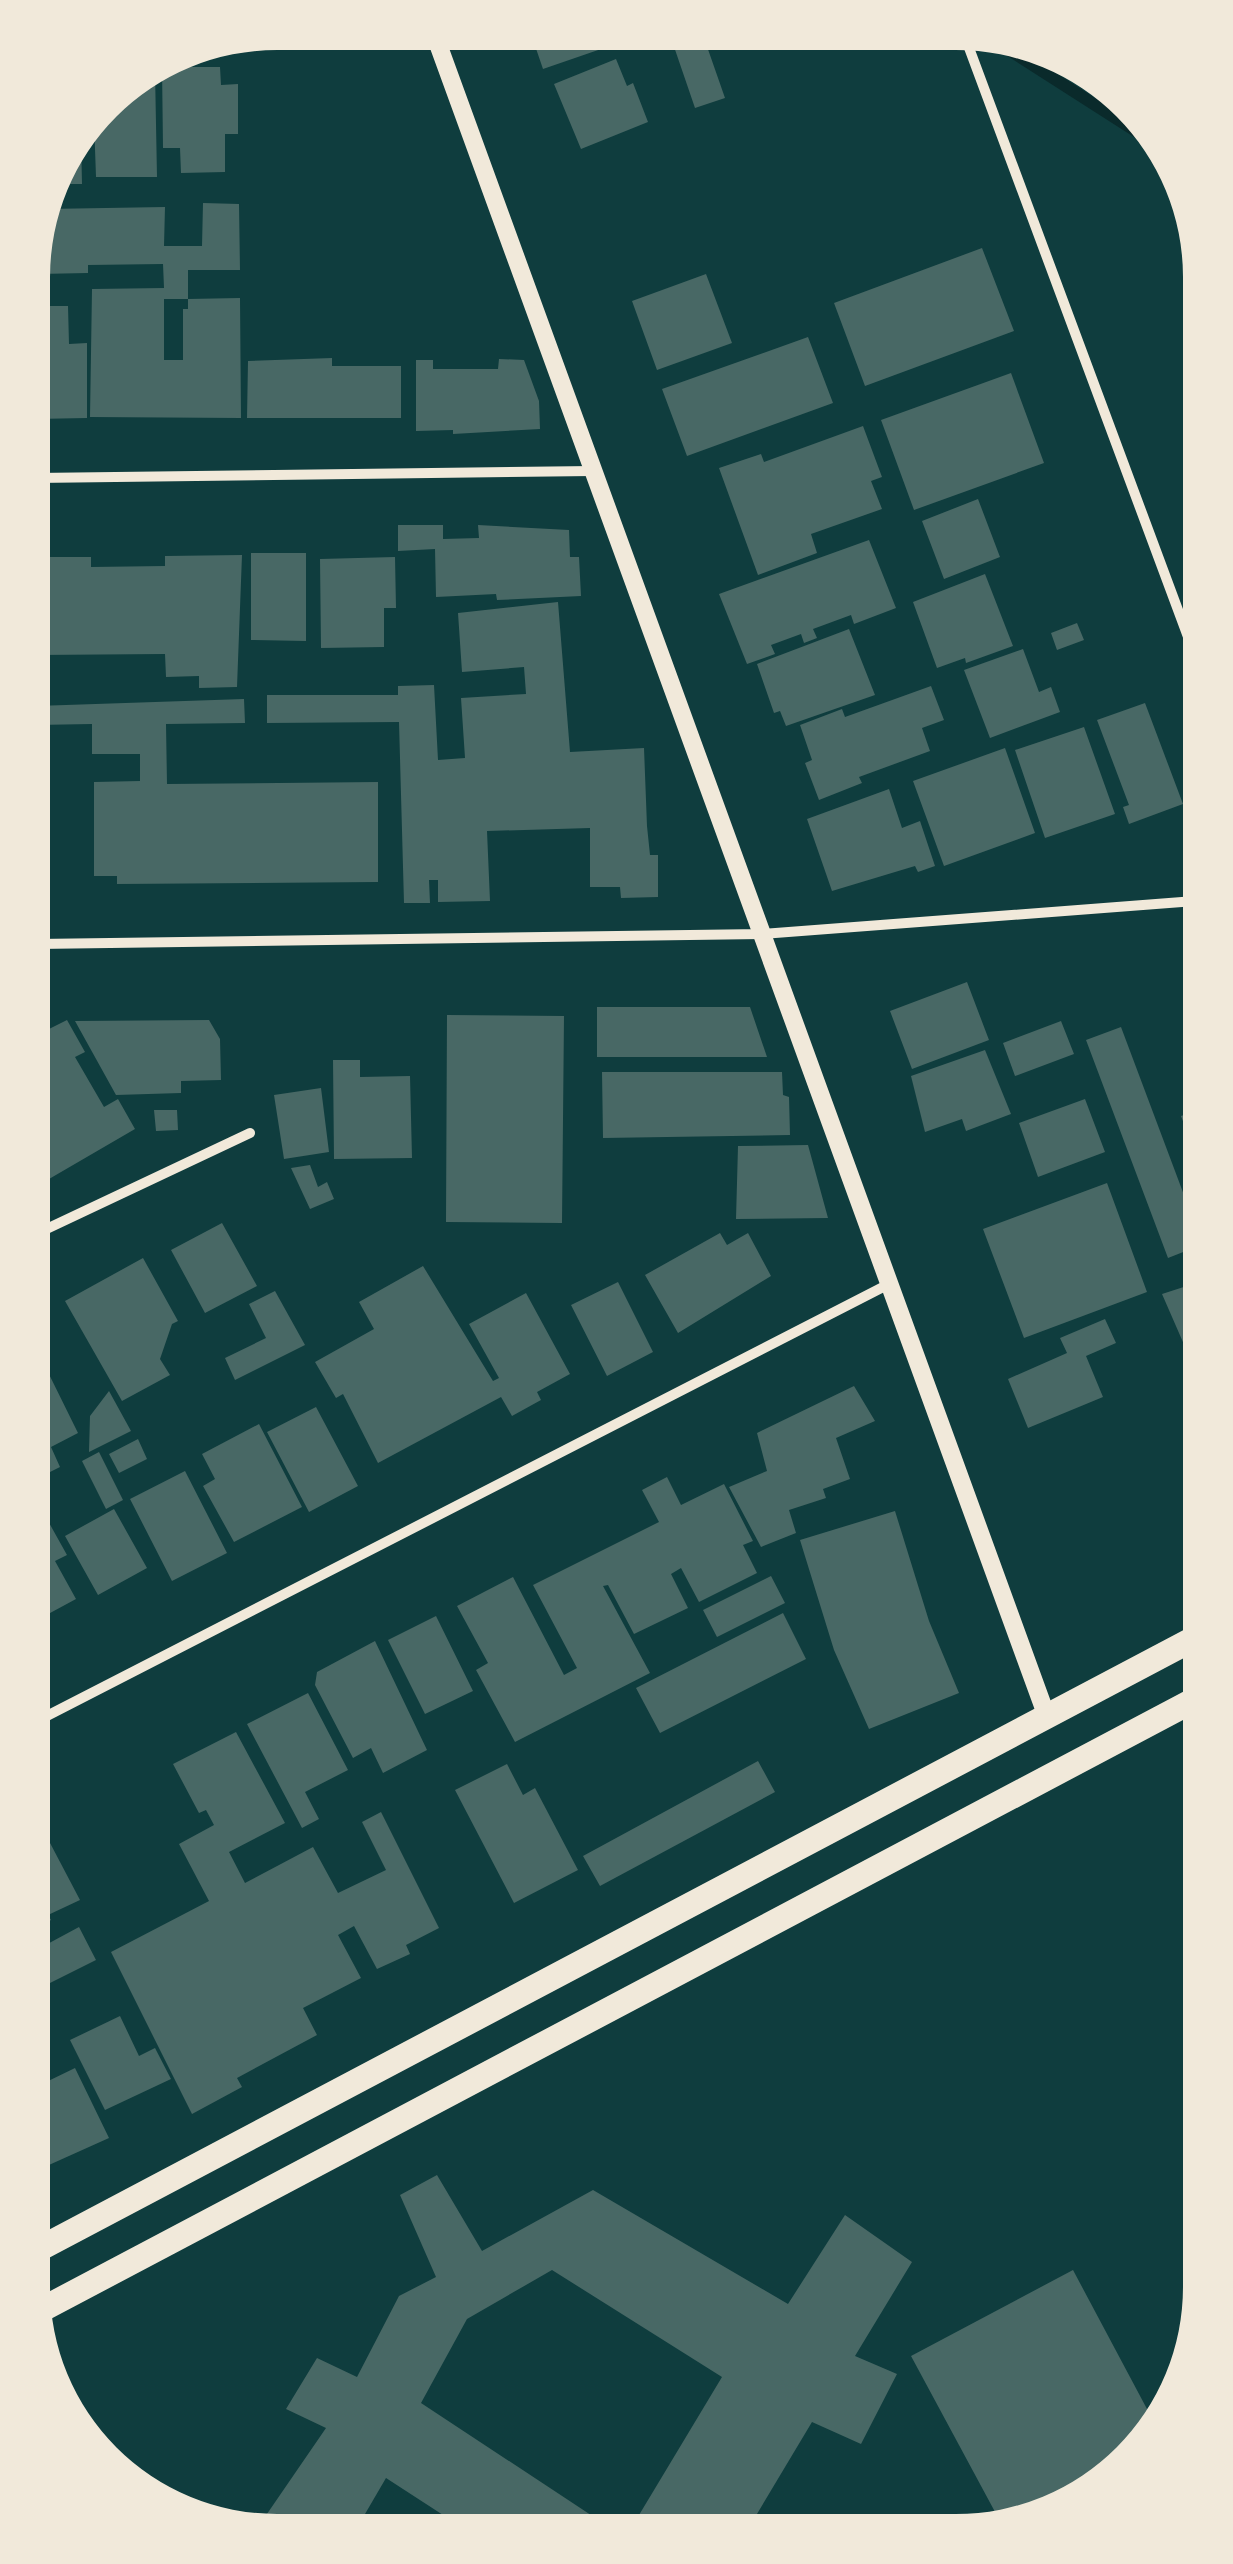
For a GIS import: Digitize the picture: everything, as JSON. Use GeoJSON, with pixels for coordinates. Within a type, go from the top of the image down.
{"type":"FeatureCollection","features":[{"type":"Feature","properties":{"kind":"main road"},"geometry":{"type":"LineString","coordinates":[[50,2243],[1183,1646]]}},
{"type":"Feature","properties":{"kind":"main road"},"geometry":{"type":"LineString","coordinates":[[51,2305],[1183,1706]]}},
{"type":"Feature","properties":{"kind":"street"},"geometry":{"type":"LineString","coordinates":[[440,50],[1047,1717]]}},
{"type":"Feature","properties":{"kind":"street"},"geometry":{"type":"LineString","coordinates":[[970,51],[1183,623]]}},
{"type":"Feature","properties":{"kind":"street"},"geometry":{"type":"LineString","coordinates":[[50,478],[594,471]]}},
{"type":"Feature","properties":{"kind":"street"},"geometry":{"type":"LineString","coordinates":[[50,944],[762,934],[1183,902]]}},
{"type":"Feature","properties":{"kind":"street"},"geometry":{"type":"LineString","coordinates":[[50,1227],[250,1133]]}},
{"type":"Feature","properties":{"kind":"street"},"geometry":{"type":"LineString","coordinates":[[50,1714],[889,1284]]}},
{"type":"Feature","properties":{"kind":"building"},"geometry":{"type":"Polygon","coordinates":[[[536,50],[598,50],[543,69],[536,50]]]}},
{"type":"Feature","properties":{"kind":"building"},"geometry":{"type":"Polygon","coordinates":[[[675,50],[708,50],[725,98],[695,108],[675,50]]]}},
{"type":"Feature","properties":{"kind":"building"},"geometry":{"type":"Polygon","coordinates":[[[616,59],[627,86],[633,83],[648,122],[581,149],[554,84],[616,59]]]}},
{"type":"Feature","properties":{"kind":"building"},"geometry":{"type":"Polygon","coordinates":[[[191,67],[220,67],[221,85],[238,84],[238,134],[225,134],[225,172],[181,173],[180,148],[163,148],[162,81],[191,67]]]}},
{"type":"Feature","properties":{"kind":"building"},"geometry":{"type":"Polygon","coordinates":[[[155,85],[157,177],[96,177],[95,142],[116,116],[155,85]]]}},
{"type":"Feature","properties":{"kind":"building"},"geometry":{"type":"Polygon","coordinates":[[[82,162],[82,184],[70,184],[82,162]]]}},
{"type":"Feature","properties":{"kind":"building"},"geometry":{"type":"Polygon","coordinates":[[[203,203],[239,204],[240,270],[188,270],[188,299],[240,298],[241,418],[90,417],[92,289],[164,288],[163,264],[88,265],[88,273],[50,274],[61,209],[165,207],[164,246],[202,246],[203,203]],[[164,299],[164,360],[183,360],[183,309],[188,309],[188,299],[164,299]]]}},
{"type":"Feature","properties":{"kind":"building"},"geometry":{"type":"Polygon","coordinates":[[[982,248],[1014,331],[865,386],[834,303],[982,248]]]}},
{"type":"Feature","properties":{"kind":"building"},"geometry":{"type":"Polygon","coordinates":[[[706,274],[732,343],[657,370],[632,301],[706,274]]]}},
{"type":"Feature","properties":{"kind":"building"},"geometry":{"type":"Polygon","coordinates":[[[50,306],[68,306],[69,344],[87,343],[87,418],[50,419],[50,306]]]}},
{"type":"Feature","properties":{"kind":"building"},"geometry":{"type":"Polygon","coordinates":[[[808,337],[833,403],[687,456],[662,389],[808,337]]]}},
{"type":"Feature","properties":{"kind":"building"},"geometry":{"type":"Polygon","coordinates":[[[332,358],[332,366],[401,366],[401,418],[247,418],[248,361],[332,358]]]}},
{"type":"Feature","properties":{"kind":"building"},"geometry":{"type":"Polygon","coordinates":[[[499,359],[524,360],[539,401],[540,429],[453,434],[453,430],[416,431],[416,360],[433,360],[433,369],[498,369],[499,359]]]}},
{"type":"Feature","properties":{"kind":"building"},"geometry":{"type":"Polygon","coordinates":[[[1011,373],[1044,463],[914,510],[881,420],[1011,373]]]}},
{"type":"Feature","properties":{"kind":"building"},"geometry":{"type":"Polygon","coordinates":[[[863,426],[882,477],[871,481],[882,509],[811,534],[817,553],[758,575],[719,468],[761,454],[764,462],[863,426]]]}},
{"type":"Feature","properties":{"kind":"building"},"geometry":{"type":"Polygon","coordinates":[[[978,499],[1000,557],[944,579],[922,521],[978,499]]]}},
{"type":"Feature","properties":{"kind":"building"},"geometry":{"type":"Polygon","coordinates":[[[398,525],[443,525],[443,539],[479,538],[478,525],[569,530],[570,557],[579,557],[581,596],[497,600],[496,594],[436,597],[435,549],[398,551],[398,525]]]}},
{"type":"Feature","properties":{"kind":"building"},"geometry":{"type":"Polygon","coordinates":[[[869,540],[896,608],[854,624],[851,615],[813,629],[817,638],[804,643],[801,634],[771,645],[775,654],[747,664],[719,594],[869,540]]]}},
{"type":"Feature","properties":{"kind":"building"},"geometry":{"type":"Polygon","coordinates":[[[251,553],[306,553],[306,641],[251,640],[251,553]]]}},
{"type":"Feature","properties":{"kind":"building"},"geometry":{"type":"Polygon","coordinates":[[[242,555],[237,687],[199,688],[199,676],[166,677],[165,654],[50,655],[50,557],[91,557],[91,567],[165,566],[165,556],[242,555]]]}},
{"type":"Feature","properties":{"kind":"building"},"geometry":{"type":"Polygon","coordinates":[[[395,557],[396,608],[384,608],[384,647],[321,648],[320,559],[395,557]]]}},
{"type":"Feature","properties":{"kind":"building"},"geometry":{"type":"Polygon","coordinates":[[[985,574],[1013,646],[966,663],[965,658],[937,668],[913,602],[985,574]]]}},
{"type":"Feature","properties":{"kind":"building"},"geometry":{"type":"Polygon","coordinates":[[[558,602],[570,752],[644,748],[647,826],[650,855],[658,855],[658,897],[621,898],[620,887],[590,887],[590,828],[487,831],[490,901],[438,902],[438,880],[429,880],[430,903],[404,903],[399,722],[267,723],[267,695],[398,695],[398,686],[434,685],[438,760],[465,758],[461,698],[526,694],[524,667],[462,672],[458,613],[558,602]]]}},
{"type":"Feature","properties":{"kind":"building"},"geometry":{"type":"Polygon","coordinates":[[[1077,623],[1084,640],[1057,650],[1051,633],[1077,623]]]}},
{"type":"Feature","properties":{"kind":"building"},"geometry":{"type":"Polygon","coordinates":[[[849,629],[875,695],[786,726],[780,711],[774,713],[757,664],[849,629]]]}},
{"type":"Feature","properties":{"kind":"building"},"geometry":{"type":"Polygon","coordinates":[[[1023,649],[1039,692],[1051,687],[1060,712],[990,738],[964,670],[1023,649]]]}},
{"type":"Feature","properties":{"kind":"building"},"geometry":{"type":"Polygon","coordinates":[[[931,686],[944,720],[922,728],[930,751],[859,777],[862,783],[819,800],[805,763],[812,760],[800,725],[842,709],[845,717],[931,686]]]}},
{"type":"Feature","properties":{"kind":"building"},"geometry":{"type":"Polygon","coordinates":[[[244,699],[245,723],[166,724],[167,784],[378,782],[378,882],[117,884],[117,876],[94,876],[94,782],[140,781],[140,754],[92,754],[92,724],[50,725],[50,706],[244,699]]]}},
{"type":"Feature","properties":{"kind":"building"},"geometry":{"type":"Polygon","coordinates":[[[1145,703],[1183,804],[1129,824],[1123,807],[1129,805],[1097,720],[1145,703]]]}},
{"type":"Feature","properties":{"kind":"building"},"geometry":{"type":"Polygon","coordinates":[[[1084,727],[1115,814],[1045,838],[1015,750],[1084,727]]]}},
{"type":"Feature","properties":{"kind":"building"},"geometry":{"type":"Polygon","coordinates":[[[1005,748],[1035,833],[944,866],[913,781],[1005,748]]]}},
{"type":"Feature","properties":{"kind":"building"},"geometry":{"type":"Polygon","coordinates":[[[889,789],[902,828],[920,821],[935,866],[918,872],[915,866],[832,891],[807,819],[889,789]]]}},
{"type":"Feature","properties":{"kind":"building"},"geometry":{"type":"Polygon","coordinates":[[[967,982],[989,1040],[912,1069],[890,1011],[967,982]]]}},
{"type":"Feature","properties":{"kind":"building"},"geometry":{"type":"Polygon","coordinates":[[[597,1007],[750,1007],[767,1057],[597,1057],[597,1007]]]}},
{"type":"Feature","properties":{"kind":"building"},"geometry":{"type":"Polygon","coordinates":[[[447,1015],[564,1016],[562,1223],[446,1222],[447,1015]]]}},
{"type":"Feature","properties":{"kind":"building"},"geometry":{"type":"Polygon","coordinates":[[[67,1020],[85,1052],[75,1057],[104,1107],[118,1099],[135,1129],[50,1178],[50,1028],[67,1020]]]}},
{"type":"Feature","properties":{"kind":"building"},"geometry":{"type":"Polygon","coordinates":[[[209,1020],[220,1039],[221,1080],[181,1081],[181,1093],[116,1095],[75,1021],[209,1020]]]}},
{"type":"Feature","properties":{"kind":"building"},"geometry":{"type":"Polygon","coordinates":[[[1061,1021],[1074,1054],[1015,1076],[1003,1043],[1061,1021]]]}},
{"type":"Feature","properties":{"kind":"building"},"geometry":{"type":"Polygon","coordinates":[[[1121,1027],[1183,1192],[1183,1252],[1168,1258],[1086,1040],[1121,1027]]]}},
{"type":"Feature","properties":{"kind":"building"},"geometry":{"type":"Polygon","coordinates":[[[985,1050],[1011,1114],[966,1131],[962,1119],[925,1132],[911,1076],[985,1050]]]}},
{"type":"Feature","properties":{"kind":"building"},"geometry":{"type":"Polygon","coordinates":[[[333,1060],[360,1060],[360,1077],[410,1076],[412,1158],[334,1159],[333,1060]]]}},
{"type":"Feature","properties":{"kind":"building"},"geometry":{"type":"Polygon","coordinates":[[[602,1072],[782,1072],[783,1095],[789,1097],[790,1135],[603,1138],[602,1072]]]}},
{"type":"Feature","properties":{"kind":"building"},"geometry":{"type":"Polygon","coordinates":[[[321,1088],[329,1152],[284,1159],[274,1095],[321,1088]]]}},
{"type":"Feature","properties":{"kind":"building"},"geometry":{"type":"Polygon","coordinates":[[[1085,1099],[1105,1152],[1038,1177],[1019,1123],[1085,1099]]]}},
{"type":"Feature","properties":{"kind":"building"},"geometry":{"type":"Polygon","coordinates":[[[154,1110],[177,1110],[178,1130],[156,1131],[154,1110]]]}},
{"type":"Feature","properties":{"kind":"building"},"geometry":{"type":"Polygon","coordinates":[[[808,1145],[828,1218],[736,1219],[738,1146],[808,1145]]]}},
{"type":"Feature","properties":{"kind":"building"},"geometry":{"type":"Polygon","coordinates":[[[310,1165],[318,1187],[327,1182],[334,1199],[310,1209],[291,1168],[310,1165]]]}},
{"type":"Feature","properties":{"kind":"building"},"geometry":{"type":"Polygon","coordinates":[[[1107,1183],[1147,1292],[1024,1338],[983,1229],[1107,1183]]]}},
{"type":"Feature","properties":{"kind":"building"},"geometry":{"type":"Polygon","coordinates":[[[222,1223],[257,1286],[205,1313],[171,1250],[222,1223]]]}},
{"type":"Feature","properties":{"kind":"building"},"geometry":{"type":"Polygon","coordinates":[[[720,1233],[727,1245],[748,1233],[771,1276],[678,1333],[645,1275],[720,1233]]]}},
{"type":"Feature","properties":{"kind":"building"},"geometry":{"type":"Polygon","coordinates":[[[143,1258],[178,1321],[172,1324],[160,1359],[170,1375],[122,1401],[65,1301],[143,1258]]]}},
{"type":"Feature","properties":{"kind":"building"},"geometry":{"type":"Polygon","coordinates":[[[423,1266],[493,1381],[499,1378],[469,1324],[526,1293],[570,1374],[537,1392],[541,1400],[512,1416],[501,1397],[378,1463],[343,1394],[336,1398],[315,1362],[374,1329],[359,1302],[423,1266]]]}},
{"type":"Feature","properties":{"kind":"building"},"geometry":{"type":"Polygon","coordinates":[[[618,1282],[653,1352],[607,1376],[571,1305],[618,1282]]]}},
{"type":"Feature","properties":{"kind":"building"},"geometry":{"type":"Polygon","coordinates":[[[1183,1287],[1183,1342],[1162,1294],[1183,1287]]]}},
{"type":"Feature","properties":{"kind":"building"},"geometry":{"type":"Polygon","coordinates":[[[275,1291],[305,1345],[235,1380],[225,1358],[266,1338],[249,1304],[275,1291]]]}},
{"type":"Feature","properties":{"kind":"building"},"geometry":{"type":"Polygon","coordinates":[[[1105,1319],[1116,1343],[1086,1356],[1103,1397],[1028,1428],[1008,1379],[1067,1353],[1060,1338],[1105,1319]]]}},
{"type":"Feature","properties":{"kind":"building"},"geometry":{"type":"Polygon","coordinates":[[[50,1376],[78,1433],[51,1447],[60,1467],[50,1472],[50,1376]]]}},
{"type":"Feature","properties":{"kind":"building"},"geometry":{"type":"Polygon","coordinates":[[[854,1386],[875,1421],[836,1438],[850,1479],[823,1489],[826,1498],[789,1510],[796,1533],[761,1547],[729,1487],[767,1471],[757,1433],[854,1386]]]}},
{"type":"Feature","properties":{"kind":"building"},"geometry":{"type":"Polygon","coordinates":[[[109,1391],[131,1431],[89,1452],[90,1416],[109,1391]]]}},
{"type":"Feature","properties":{"kind":"building"},"geometry":{"type":"Polygon","coordinates":[[[316,1407],[358,1486],[309,1512],[267,1432],[316,1407]]]}},
{"type":"Feature","properties":{"kind":"building"},"geometry":{"type":"Polygon","coordinates":[[[259,1424],[302,1507],[234,1542],[203,1486],[215,1479],[202,1454],[259,1424]]]}},
{"type":"Feature","properties":{"kind":"building"},"geometry":{"type":"Polygon","coordinates":[[[138,1439],[147,1459],[119,1473],[109,1454],[138,1439]]]}},
{"type":"Feature","properties":{"kind":"building"},"geometry":{"type":"Polygon","coordinates":[[[99,1452],[123,1500],[106,1509],[82,1461],[99,1452]]]}},
{"type":"Feature","properties":{"kind":"building"},"geometry":{"type":"Polygon","coordinates":[[[185,1471],[227,1553],[172,1581],[130,1499],[185,1471]]]}},
{"type":"Feature","properties":{"kind":"building"},"geometry":{"type":"Polygon","coordinates":[[[667,1477],[681,1505],[724,1484],[753,1541],[743,1545],[757,1573],[699,1602],[681,1568],[671,1574],[688,1608],[634,1634],[608,1585],[603,1586],[650,1673],[515,1742],[476,1670],[488,1663],[457,1606],[513,1577],[564,1675],[577,1668],[533,1585],[659,1522],[642,1490],[667,1477]]]}},
{"type":"Feature","properties":{"kind":"building"},"geometry":{"type":"Polygon","coordinates":[[[114,1509],[147,1568],[98,1595],[65,1536],[114,1509]]]}},
{"type":"Feature","properties":{"kind":"building"},"geometry":{"type":"Polygon","coordinates":[[[895,1511],[929,1621],[959,1693],[869,1729],[834,1650],[800,1540],[895,1511]]]}},
{"type":"Feature","properties":{"kind":"building"},"geometry":{"type":"Polygon","coordinates":[[[50,1525],[67,1555],[55,1561],[76,1599],[50,1613],[50,1525]]]}},
{"type":"Feature","properties":{"kind":"building"},"geometry":{"type":"Polygon","coordinates":[[[771,1576],[785,1603],[717,1637],[703,1610],[771,1576]]]}},
{"type":"Feature","properties":{"kind":"building"},"geometry":{"type":"Polygon","coordinates":[[[783,1613],[806,1659],[660,1733],[636,1688],[783,1613]]]}},
{"type":"Feature","properties":{"kind":"building"},"geometry":{"type":"Polygon","coordinates":[[[436,1616],[473,1691],[425,1714],[388,1640],[436,1616]]]}},
{"type":"Feature","properties":{"kind":"building"},"geometry":{"type":"Polygon","coordinates":[[[375,1641],[427,1750],[383,1773],[371,1748],[353,1758],[315,1685],[317,1672],[375,1641]]]}},
{"type":"Feature","properties":{"kind":"building"},"geometry":{"type":"Polygon","coordinates":[[[308,1693],[348,1770],[305,1792],[319,1819],[302,1828],[247,1724],[308,1693]]]}},
{"type":"Feature","properties":{"kind":"building"},"geometry":{"type":"Polygon","coordinates":[[[236,1732],[285,1823],[229,1852],[245,1883],[313,1847],[338,1893],[386,1870],[362,1822],[381,1812],[439,1928],[406,1945],[410,1954],[377,1969],[354,1926],[338,1935],[361,1978],[303,2008],[317,2035],[237,2078],[242,2087],[192,2114],[111,1952],[209,1901],[179,1844],[214,1825],[206,1810],[199,1813],[173,1764],[236,1732]]]}},
{"type":"Feature","properties":{"kind":"building"},"geometry":{"type":"Polygon","coordinates":[[[758,1761],[775,1792],[600,1886],[583,1856],[758,1761]]]}},
{"type":"Feature","properties":{"kind":"building"},"geometry":{"type":"Polygon","coordinates":[[[507,1764],[523,1795],[535,1788],[578,1870],[514,1903],[455,1790],[507,1764]]]}},
{"type":"Feature","properties":{"kind":"building"},"geometry":{"type":"Polygon","coordinates":[[[50,1843],[80,1900],[50,1914],[50,1843]]]}},
{"type":"Feature","properties":{"kind":"building"},"geometry":{"type":"Polygon","coordinates":[[[79,1927],[96,1960],[50,1983],[50,1943],[79,1927]]]}},
{"type":"Feature","properties":{"kind":"building"},"geometry":{"type":"Polygon","coordinates":[[[120,2016],[139,2056],[155,2048],[171,2079],[105,2110],[70,2040],[120,2016]]]}},
{"type":"Feature","properties":{"kind":"building"},"geometry":{"type":"Polygon","coordinates":[[[75,2068],[109,2138],[50,2165],[50,2080],[75,2068]]]}},
{"type":"Feature","properties":{"kind":"building"},"geometry":{"type":"Polygon","coordinates":[[[437,2175],[482,2251],[593,2190],[788,2304],[845,2215],[912,2262],[855,2356],[897,2374],[861,2444],[812,2422],[757,2514],[640,2514],[722,2377],[552,2270],[467,2319],[421,2403],[589,2514],[442,2514],[386,2478],[365,2514],[267,2513],[326,2428],[286,2409],[317,2358],[357,2377],[399,2296],[436,2277],[400,2195],[437,2175]]]}},
{"type":"Feature","properties":{"kind":"building"},"geometry":{"type":"Polygon","coordinates":[[[1073,2270],[1147,2409],[1117,2448],[1070,2484],[1029,2502],[994,2511],[911,2356],[1073,2270]]]}},
{"type":"Feature","properties":{"kind":"waterway"},"geometry":{"type":"LineString","coordinates":[[1027,61],[1123,123]]}}]}
